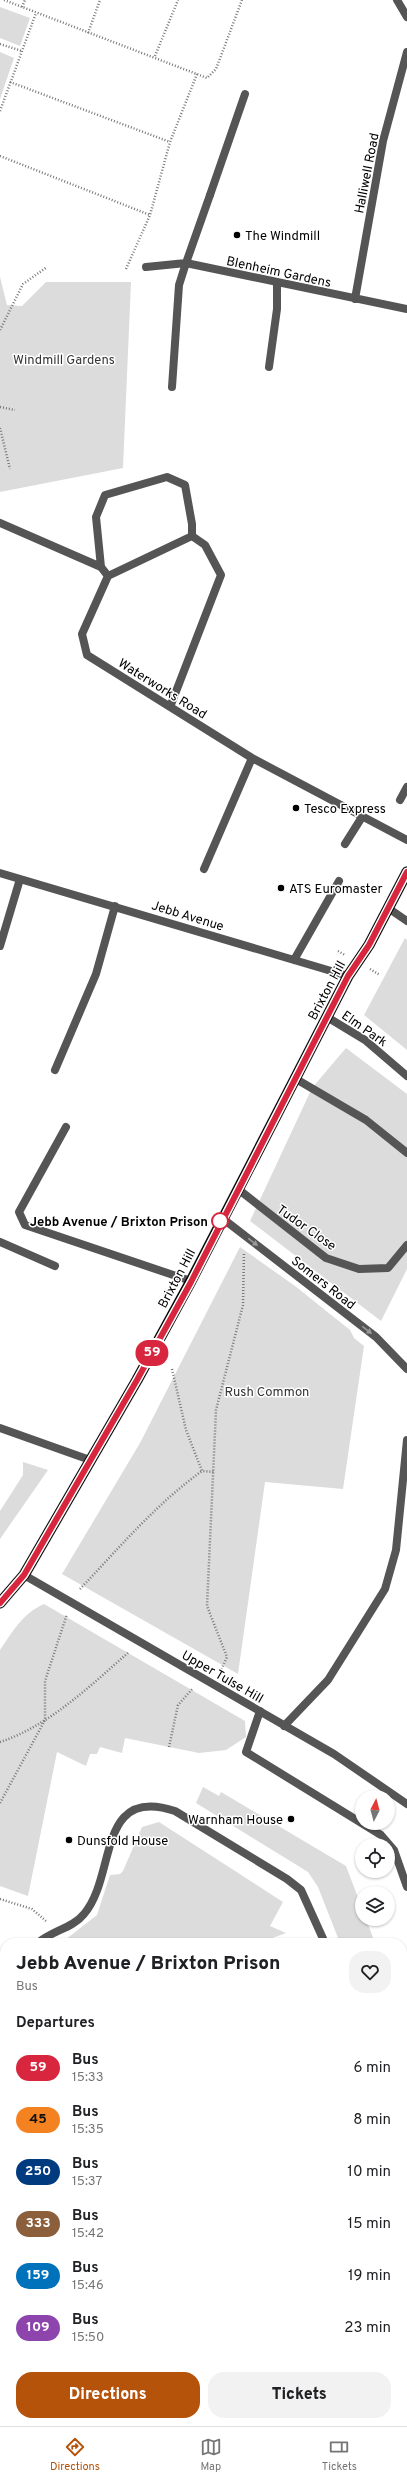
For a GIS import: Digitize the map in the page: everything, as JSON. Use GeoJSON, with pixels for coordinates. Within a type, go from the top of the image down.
{"type":"FeatureCollection","features":[{"type":"Feature","properties":{"kind":"highway","name":"Brixton Hill"},"geometry":{"type":"LineString","coordinates":[[0,1603],[24,1575],[191,1282],[222,1218],[296,1079],[348,976],[369,945],[407,872]]}},
{"type":"Feature","properties":{"kind":"street"},"geometry":{"type":"LineString","coordinates":[[397,0],[407,17]]}},
{"type":"Feature","properties":{"kind":"street","name":"Halliwell Road"},"geometry":{"type":"LineString","coordinates":[[355,299],[383,141],[407,52]]}},
{"type":"Feature","properties":{"kind":"street"},"geometry":{"type":"LineString","coordinates":[[172,387],[179,285],[245,94]]}},
{"type":"Feature","properties":{"kind":"street","name":"Blenheim Gardens"},"geometry":{"type":"LineString","coordinates":[[146,267],[186,263],[277,284],[407,309]]}},
{"type":"Feature","properties":{"kind":"street"},"geometry":{"type":"LineString","coordinates":[[269,367],[277,309],[277,284]]}},
{"type":"Feature","properties":{"kind":"street"},"geometry":{"type":"LineString","coordinates":[[101,567],[96,517],[105,495],[167,477],[185,485],[192,524],[192,536]]}},
{"type":"Feature","properties":{"kind":"street"},"geometry":{"type":"LineString","coordinates":[[0,523],[101,567],[108,576],[192,536]]}},
{"type":"Feature","properties":{"kind":"street"},"geometry":{"type":"LineString","coordinates":[[170,707],[221,575],[205,545],[192,536]]}},
{"type":"Feature","properties":{"kind":"street","name":"Waterworks Road"},"geometry":{"type":"LineString","coordinates":[[108,576],[82,634],[87,655],[252,758],[407,840]]}},
{"type":"Feature","properties":{"kind":"street"},"geometry":{"type":"LineString","coordinates":[[204,868],[252,758]]}},
{"type":"Feature","properties":{"kind":"street"},"geometry":{"type":"LineString","coordinates":[[400,800],[407,787]]}},
{"type":"Feature","properties":{"kind":"street"},"geometry":{"type":"LineString","coordinates":[[345,844],[362,816]]}},
{"type":"Feature","properties":{"kind":"street","name":"Jebb Avenue"},"geometry":{"type":"LineString","coordinates":[[0,873],[348,976]]}},
{"type":"Feature","properties":{"kind":"street"},"geometry":{"type":"LineString","coordinates":[[0,946],[20,879]]}},
{"type":"Feature","properties":{"kind":"street"},"geometry":{"type":"LineString","coordinates":[[294,960],[339,881]]}},
{"type":"Feature","properties":{"kind":"street"},"geometry":{"type":"LineString","coordinates":[[55,1070],[96,974],[115,906]]}},
{"type":"Feature","properties":{"kind":"street"},"geometry":{"type":"LineString","coordinates":[[388,908],[407,921]]}},
{"type":"Feature","properties":{"kind":"street","name":"Elm Park"},"geometry":{"type":"LineString","coordinates":[[327,1017],[365,1040],[407,1076]]}},
{"type":"Feature","properties":{"kind":"street"},"geometry":{"type":"LineString","coordinates":[[296,1079],[366,1120],[407,1153]]}},
{"type":"Feature","properties":{"kind":"street"},"geometry":{"type":"LineString","coordinates":[[66,1127],[19,1212],[26,1225],[191,1282]]}},
{"type":"Feature","properties":{"kind":"street","name":"Tudor Close"},"geometry":{"type":"LineString","coordinates":[[238,1189],[293,1234],[326,1258],[359,1269],[388,1268],[407,1245]]}},
{"type":"Feature","properties":{"kind":"street","name":"Somers Road"},"geometry":{"type":"LineString","coordinates":[[222,1218],[376,1337],[407,1369]]}},
{"type":"Feature","properties":{"kind":"street"},"geometry":{"type":"LineString","coordinates":[[0,1242],[55,1266]]}},
{"type":"Feature","properties":{"kind":"street"},"geometry":{"type":"LineString","coordinates":[[0,1428],[90,1460]]}},
{"type":"Feature","properties":{"kind":"street"},"geometry":{"type":"LineString","coordinates":[[284,1726],[328,1680],[385,1589],[396,1550],[407,1440]]}},
{"type":"Feature","properties":{"kind":"street","name":"Upper Tulse Hill"},"geometry":{"type":"LineString","coordinates":[[24,1575],[341,1759],[407,1804]]}},
{"type":"Feature","properties":{"kind":"street"},"geometry":{"type":"LineString","coordinates":[[260,1711],[246,1752],[381,1835],[394,1850],[407,1887]]}},
{"type":"Feature","properties":{"kind":"street"},"geometry":{"type":"LineString","coordinates":[[46,1938],[84,1915],[94,1899],[115,1830],[123,1818],[134,1809],[147,1806],[161,1806],[199,1823],[301,1890],[323,1938]]}},
{"type":"Feature","properties":{"kind":"path"},"geometry":{"type":"LineString","coordinates":[[4,0],[22,8],[155,56],[207,78],[216,69],[242,0]]}},
{"type":"Feature","properties":{"kind":"path"},"geometry":{"type":"LineString","coordinates":[[22,8],[25,0]]}},
{"type":"Feature","properties":{"kind":"path"},"geometry":{"type":"LineString","coordinates":[[88,32],[100,0]]}},
{"type":"Feature","properties":{"kind":"path"},"geometry":{"type":"LineString","coordinates":[[155,56],[178,0]]}},
{"type":"Feature","properties":{"kind":"path"},"geometry":{"type":"LineString","coordinates":[[0,111],[36,13]]}},
{"type":"Feature","properties":{"kind":"path"},"geometry":{"type":"LineString","coordinates":[[0,44],[22,51]]}},
{"type":"Feature","properties":{"kind":"path"},"geometry":{"type":"LineString","coordinates":[[126,269],[150,215],[170,142],[197,74]]}},
{"type":"Feature","properties":{"kind":"path"},"geometry":{"type":"LineString","coordinates":[[10,82],[170,142]]}},
{"type":"Feature","properties":{"kind":"path"},"geometry":{"type":"LineString","coordinates":[[0,156],[150,215]]}},
{"type":"Feature","properties":{"kind":"path"},"geometry":{"type":"LineString","coordinates":[[0,330],[23,284],[47,266]]}},
{"type":"Feature","properties":{"kind":"path"},"geometry":{"type":"LineString","coordinates":[[0,406],[16,410]]}},
{"type":"Feature","properties":{"kind":"path"},"geometry":{"type":"LineString","coordinates":[[0,428],[10,469]]}},
{"type":"Feature","properties":{"kind":"path"},"geometry":{"type":"LineString","coordinates":[[220,1672],[227,1658],[207,1606],[216,1410],[243,1305],[244,1248]]}},
{"type":"Feature","properties":{"kind":"path"},"geometry":{"type":"LineString","coordinates":[[172,1369],[186,1430],[202,1470]]}},
{"type":"Feature","properties":{"kind":"path"},"geometry":{"type":"LineString","coordinates":[[80,1589],[149,1516],[182,1485],[202,1470],[214,1472]]}},
{"type":"Feature","properties":{"kind":"path"},"geometry":{"type":"LineString","coordinates":[[0,1803],[45,1720],[45,1681],[67,1613]]}},
{"type":"Feature","properties":{"kind":"path"},"geometry":{"type":"LineString","coordinates":[[0,1742],[21,1735],[45,1720],[131,1651]]}},
{"type":"Feature","properties":{"kind":"path"},"geometry":{"type":"LineString","coordinates":[[169,1747],[178,1705],[193,1688]]}},
{"type":"Feature","properties":{"kind":"path"},"geometry":{"type":"LineString","coordinates":[[0,1899],[32,1909],[57,1931]]}},
{"type":"Feature","properties":{"kind":"green space"},"geometry":{"type":"Polygon","coordinates":[[[0,7],[30,18],[20,46],[0,38],[0,7]]]}},
{"type":"Feature","properties":{"kind":"green space"},"geometry":{"type":"Polygon","coordinates":[[[0,52],[14,58],[0,99],[0,52]]]}},
{"type":"Feature","properties":{"kind":"green space","name":"Windmill Gardens"},"geometry":{"type":"Polygon","coordinates":[[[0,277],[7,305],[22,306],[46,282],[131,282],[123,468],[0,492],[0,277]]]}},
{"type":"Feature","properties":{"kind":"green space"},"geometry":{"type":"Polygon","coordinates":[[[405,938],[407,940],[407,1050],[364,1015],[405,938]]]}},
{"type":"Feature","properties":{"kind":"green space"},"geometry":{"type":"Polygon","coordinates":[[[346,1048],[407,1094],[407,1269],[381,1321],[250,1221],[312,1088],[346,1048]]]}},
{"type":"Feature","properties":{"kind":"green space","name":"Rush Common"},"geometry":{"type":"Polygon","coordinates":[[[240,1247],[295,1286],[350,1330],[354,1338],[364,1346],[343,1489],[265,1482],[238,1674],[62,1574],[140,1443],[240,1247]]]}},
{"type":"Feature","properties":{"kind":"green space"},"geometry":{"type":"Polygon","coordinates":[[[23,1462],[48,1470],[0,1539],[0,1511],[23,1475],[23,1462]]]}},
{"type":"Feature","properties":{"kind":"green space"},"geometry":{"type":"Polygon","coordinates":[[[44,1604],[245,1721],[246,1737],[226,1750],[199,1753],[125,1738],[122,1753],[100,1747],[97,1754],[90,1754],[86,1766],[57,1752],[28,1896],[0,1886],[0,1650],[24,1618],[36,1608],[44,1604]]]}},
{"type":"Feature","properties":{"kind":"green space"},"geometry":{"type":"Polygon","coordinates":[[[203,1787],[219,1796],[221,1792],[346,1866],[355,1890],[355,1926],[369,1926],[373,1938],[338,1938],[318,1887],[308,1872],[196,1803],[203,1787]]]}},
{"type":"Feature","properties":{"kind":"green space"},"geometry":{"type":"Polygon","coordinates":[[[159,1822],[283,1902],[270,1926],[286,1933],[272,1938],[67,1938],[97,1915],[110,1875],[120,1874],[123,1871],[142,1827],[159,1822]]]}},
{"type":"Feature","properties":{"kind":"bus line","name":"59"},"geometry":{"type":"LineString","coordinates":[[0,1603],[24,1575],[137,1380],[191,1282],[222,1218],[296,1079],[348,976],[369,945],[407,872]]}},
{"type":"Feature","properties":{"kind":"place","name":"The Windmill"},"geometry":{"type":"Point","coordinates":[237,235]}},
{"type":"Feature","properties":{"kind":"place","name":"Tesco Express"},"geometry":{"type":"Point","coordinates":[296,808]}},
{"type":"Feature","properties":{"kind":"place","name":"ATS Euromaster"},"geometry":{"type":"Point","coordinates":[281,888]}},
{"type":"Feature","properties":{"kind":"place","name":"Jebb Avenue / Brixton Prison"},"geometry":{"type":"Point","coordinates":[220,1221]}},
{"type":"Feature","properties":{"kind":"place","name":"Warnham House"},"geometry":{"type":"Point","coordinates":[291,1819]}},
{"type":"Feature","properties":{"kind":"place","name":"Dunsfold House"},"geometry":{"type":"Point","coordinates":[69,1840]}}]}
